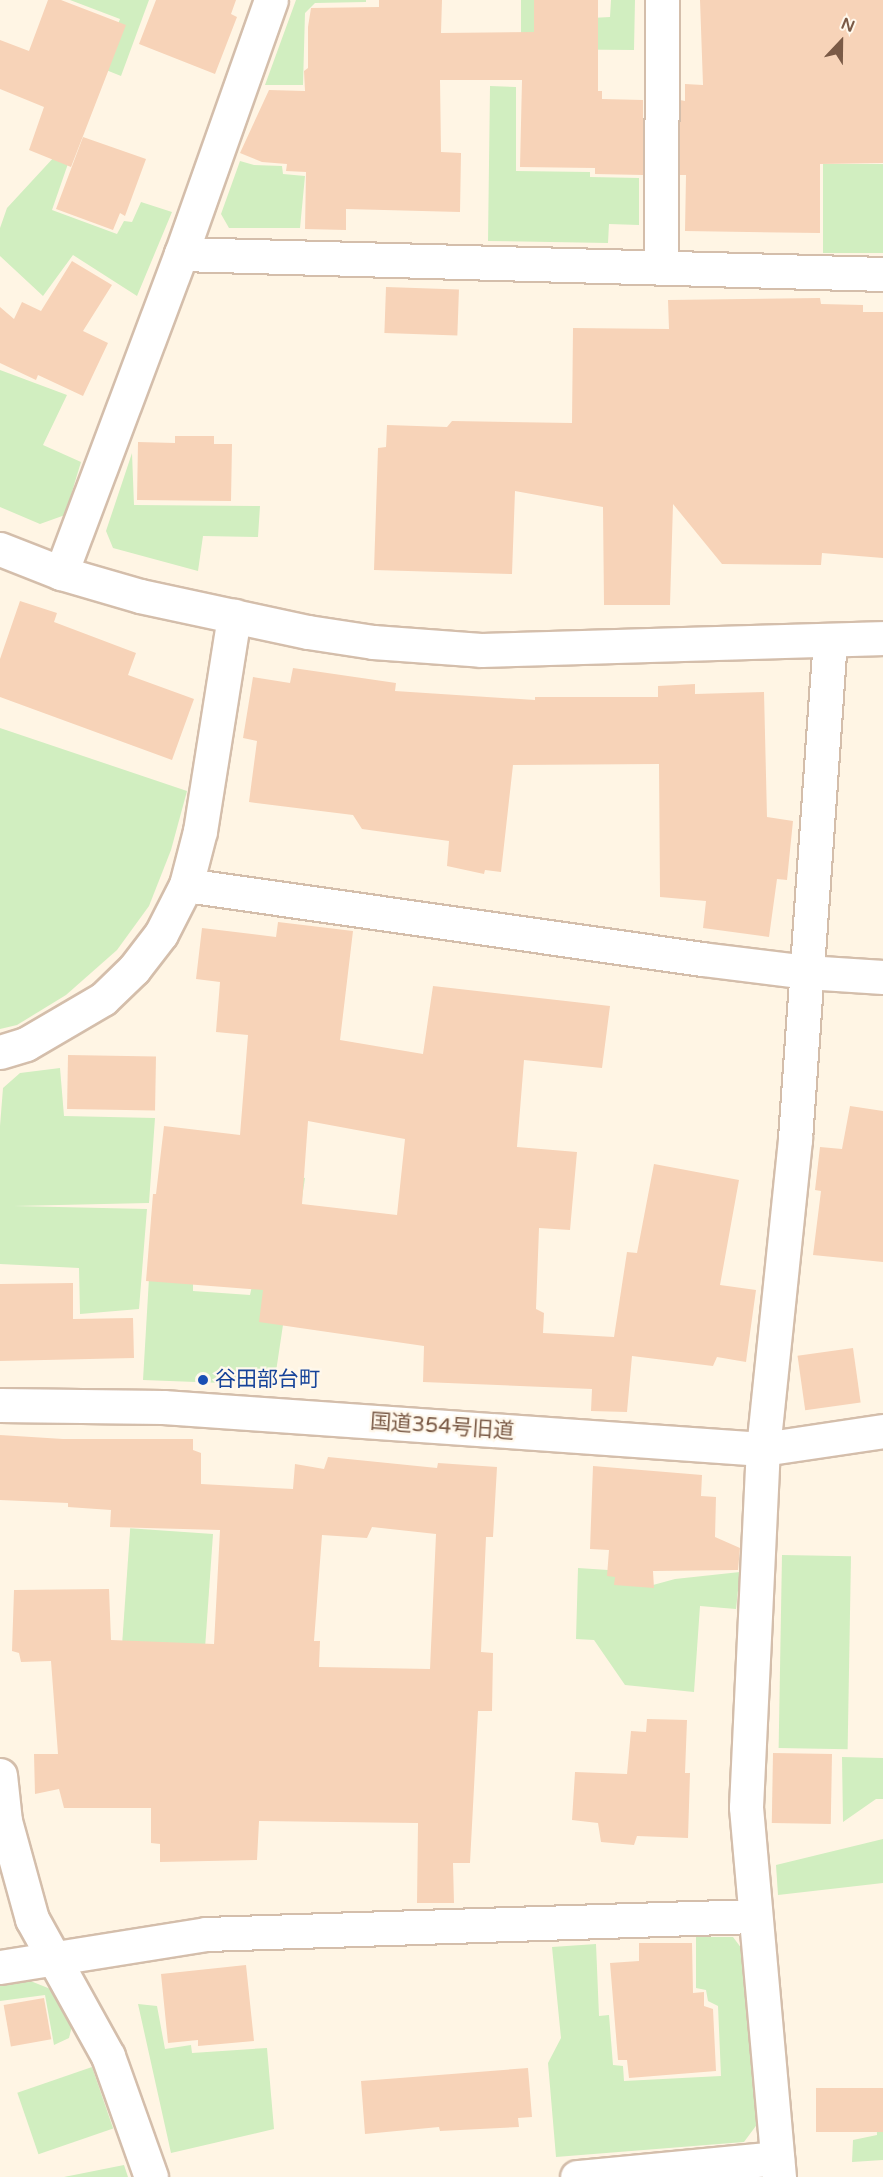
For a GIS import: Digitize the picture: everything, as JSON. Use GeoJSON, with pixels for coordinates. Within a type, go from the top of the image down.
{"type":"FeatureCollection","features":[{"type":"Feature","properties":{"kind":"street"},"geometry":{"type":"LineString","coordinates":[[61,573],[181,254],[271,0]]}},
{"type":"Feature","properties":{"kind":"street"},"geometry":{"type":"LineString","coordinates":[[662,0],[662,268]]}},
{"type":"Feature","properties":{"kind":"street"},"geometry":{"type":"LineString","coordinates":[[181,254],[883,274]]}},
{"type":"Feature","properties":{"kind":"street"},"geometry":{"type":"LineString","coordinates":[[0,549],[61,573],[140,596],[373,642],[481,650],[883,638]]}},
{"type":"Feature","properties":{"kind":"street"},"geometry":{"type":"LineString","coordinates":[[0,1052],[26,1044],[103,999],[134,969],[161,934],[186,885],[200,831],[234,616]]}},
{"type":"Feature","properties":{"kind":"street"},"geometry":{"type":"LineString","coordinates":[[577,2177],[778,2167],[746,1807],[763,1449],[795,1139],[830,641]]}},
{"type":"Feature","properties":{"kind":"street"},"geometry":{"type":"LineString","coordinates":[[186,885],[806,972],[883,977]]}},
{"type":"Feature","properties":{"kind":"street","name":"国道354号旧道"},"geometry":{"type":"LineString","coordinates":[[0,1405],[163,1407],[763,1449],[883,1431]]}},
{"type":"Feature","properties":{"kind":"street"},"geometry":{"type":"LineString","coordinates":[[0,1775],[5,1821],[32,1918],[108,2056],[151,2177]]}},
{"type":"Feature","properties":{"kind":"street"},"geometry":{"type":"LineString","coordinates":[[0,1967],[53,1956],[206,1934],[754,1916]]}},
{"type":"Feature","properties":{"kind":"green space"},"geometry":{"type":"Polygon","coordinates":[[[70,0],[149,0],[121,76],[101,68],[120,19],[70,0]]]}},
{"type":"Feature","properties":{"kind":"green space"},"geometry":{"type":"Polygon","coordinates":[[[296,0],[366,0],[366,2],[315,3],[305,13],[303,85],[265,85],[296,0]]]}},
{"type":"Feature","properties":{"kind":"green space"},"geometry":{"type":"Polygon","coordinates":[[[521,0],[534,0],[534,21],[610,17],[611,0],[635,0],[634,50],[521,49],[521,0]]]}},
{"type":"Feature","properties":{"kind":"green space"},"geometry":{"type":"Polygon","coordinates":[[[490,86],[516,87],[516,171],[590,172],[590,177],[639,178],[639,225],[609,224],[608,243],[488,241],[490,86]]]}},
{"type":"Feature","properties":{"kind":"green space"},"geometry":{"type":"Polygon","coordinates":[[[80,129],[52,210],[117,234],[124,221],[132,222],[141,202],[172,212],[137,296],[73,255],[43,296],[0,256],[0,228],[7,208],[80,129]]]}},
{"type":"Feature","properties":{"kind":"green space"},"geometry":{"type":"Polygon","coordinates":[[[240,161],[254,165],[282,166],[283,174],[305,176],[300,228],[229,228],[221,214],[240,161]]]}},
{"type":"Feature","properties":{"kind":"green space"},"geometry":{"type":"Polygon","coordinates":[[[823,164],[883,164],[883,253],[823,253],[823,164]]]}},
{"type":"Feature","properties":{"kind":"green space"},"geometry":{"type":"Polygon","coordinates":[[[0,370],[67,395],[43,445],[81,462],[65,515],[40,524],[0,507],[0,370]]]}},
{"type":"Feature","properties":{"kind":"green space"},"geometry":{"type":"Polygon","coordinates":[[[132,453],[134,505],[260,506],[258,537],[203,536],[198,571],[113,548],[106,531],[132,453]]]}},
{"type":"Feature","properties":{"kind":"green space"},"geometry":{"type":"Polygon","coordinates":[[[0,728],[187,791],[171,850],[149,906],[117,950],[66,995],[17,1025],[0,1029],[0,728]]]}},
{"type":"Feature","properties":{"kind":"green space"},"geometry":{"type":"Polygon","coordinates":[[[60,1068],[64,1116],[155,1118],[149,1203],[14,1206],[147,1209],[139,1309],[80,1314],[79,1268],[0,1264],[0,1126],[3,1088],[20,1073],[60,1068]]]}},
{"type":"Feature","properties":{"kind":"green space"},"geometry":{"type":"Polygon","coordinates":[[[276,1174],[305,1178],[274,1385],[143,1380],[149,1278],[193,1282],[193,1291],[250,1295],[276,1174]]]}},
{"type":"Feature","properties":{"kind":"green space"},"geometry":{"type":"Polygon","coordinates":[[[130,1528],[213,1534],[205,1651],[122,1645],[130,1528]]]}},
{"type":"Feature","properties":{"kind":"green space"},"geometry":{"type":"Polygon","coordinates":[[[782,1555],[851,1556],[848,1749],[779,1748],[782,1555]]]}},
{"type":"Feature","properties":{"kind":"green space"},"geometry":{"type":"Polygon","coordinates":[[[578,1568],[608,1570],[653,1585],[675,1579],[740,1572],[736,1609],[700,1606],[694,1692],[625,1685],[594,1640],[576,1639],[578,1568]]]}},
{"type":"Feature","properties":{"kind":"green space"},"geometry":{"type":"Polygon","coordinates":[[[842,1757],[883,1758],[883,1799],[876,1799],[843,1822],[842,1757]]]}},
{"type":"Feature","properties":{"kind":"green space"},"geometry":{"type":"Polygon","coordinates":[[[883,1839],[883,1883],[778,1895],[776,1865],[883,1839]]]}},
{"type":"Feature","properties":{"kind":"green space"},"geometry":{"type":"Polygon","coordinates":[[[696,1937],[733,1937],[742,1949],[761,2119],[744,2142],[556,2157],[548,2063],[561,2038],[552,1947],[596,1944],[599,2016],[609,2015],[613,2065],[623,2066],[624,2081],[721,2076],[718,2006],[708,2001],[706,1990],[696,1988],[696,1937]]]}},
{"type":"Feature","properties":{"kind":"green space"},"geometry":{"type":"Polygon","coordinates":[[[28,1980],[58,1992],[73,2022],[69,2038],[54,2045],[45,1995],[0,2001],[0,1985],[28,1980]]]}},
{"type":"Feature","properties":{"kind":"green space"},"geometry":{"type":"Polygon","coordinates":[[[138,2004],[157,2006],[165,2049],[191,2045],[192,2053],[267,2048],[274,2129],[171,2153],[138,2004]]]}},
{"type":"Feature","properties":{"kind":"green space"},"geometry":{"type":"Polygon","coordinates":[[[92,2067],[113,2128],[38,2154],[17,2093],[92,2067]]]}},
{"type":"Feature","properties":{"kind":"green space"},"geometry":{"type":"Polygon","coordinates":[[[883,2108],[883,2160],[852,2162],[853,2140],[877,2135],[876,2109],[883,2108]]]}},
{"type":"Feature","properties":{"kind":"green space"},"geometry":{"type":"Polygon","coordinates":[[[124,2165],[128,2177],[64,2177],[124,2165]]]}},
{"type":"Feature","properties":{"kind":"building"},"geometry":{"type":"Polygon","coordinates":[[[48,0],[61,0],[126,25],[71,167],[29,150],[44,107],[0,89],[0,40],[29,51],[48,0]]]}},
{"type":"Feature","properties":{"kind":"building"},"geometry":{"type":"Polygon","coordinates":[[[156,0],[236,0],[231,14],[237,17],[215,74],[139,44],[156,0]]]}},
{"type":"Feature","properties":{"kind":"building"},"geometry":{"type":"Polygon","coordinates":[[[379,0],[442,0],[441,33],[534,32],[534,0],[598,0],[598,91],[602,91],[602,99],[643,100],[643,175],[595,174],[595,168],[520,167],[522,80],[440,80],[441,152],[461,153],[460,212],[346,209],[346,230],[305,229],[306,172],[286,171],[287,164],[262,162],[240,153],[269,90],[305,91],[304,71],[308,68],[308,27],[311,8],[379,7],[379,0]]]}},
{"type":"Feature","properties":{"kind":"building"},"geometry":{"type":"Polygon","coordinates":[[[700,0],[883,0],[883,163],[820,164],[820,233],[685,231],[686,175],[680,175],[680,100],[685,101],[685,84],[703,85],[700,0]]]}},
{"type":"Feature","properties":{"kind":"building"},"geometry":{"type":"Polygon","coordinates":[[[83,137],[146,159],[125,216],[120,213],[113,230],[56,209],[83,137]]]}},
{"type":"Feature","properties":{"kind":"building"},"geometry":{"type":"Polygon","coordinates":[[[72,261],[112,285],[83,331],[108,343],[83,396],[38,375],[36,380],[0,363],[0,307],[14,319],[22,302],[41,311],[72,261]]]}},
{"type":"Feature","properties":{"kind":"building"},"geometry":{"type":"Polygon","coordinates":[[[386,287],[459,290],[457,336],[384,333],[386,287]]]}},
{"type":"Feature","properties":{"kind":"building"},"geometry":{"type":"Polygon","coordinates":[[[820,298],[821,304],[863,305],[863,312],[883,312],[883,558],[822,553],[821,565],[722,564],[673,504],[670,605],[604,605],[603,507],[515,491],[512,574],[374,570],[378,448],[386,447],[387,425],[447,427],[452,421],[572,423],[573,328],[669,329],[668,300],[820,298]]]}},
{"type":"Feature","properties":{"kind":"building"},"geometry":{"type":"Polygon","coordinates":[[[175,436],[214,436],[214,444],[232,444],[231,501],[137,500],[138,442],[175,443],[175,436]]]}},
{"type":"Feature","properties":{"kind":"building"},"geometry":{"type":"Polygon","coordinates":[[[20,601],[57,613],[54,622],[136,653],[128,675],[194,699],[172,760],[0,697],[0,659],[20,601]]]}},
{"type":"Feature","properties":{"kind":"building"},"geometry":{"type":"Polygon","coordinates":[[[293,668],[396,683],[395,691],[535,700],[535,697],[658,697],[658,686],[695,684],[695,694],[764,692],[767,817],[793,821],[787,880],[777,879],[769,937],[703,928],[706,901],[660,897],[659,764],[513,765],[501,872],[485,870],[484,874],[447,866],[449,841],[362,829],[353,815],[249,802],[257,741],[243,738],[253,677],[290,683],[293,668]]]}},
{"type":"Feature","properties":{"kind":"building"},"geometry":{"type":"Polygon","coordinates":[[[278,922],[353,931],[340,1040],[423,1054],[433,986],[610,1006],[602,1068],[524,1060],[517,1147],[577,1152],[570,1230],[539,1228],[536,1309],[544,1313],[543,1333],[614,1337],[627,1252],[637,1253],[654,1164],[739,1180],[720,1285],[756,1290],[746,1362],[717,1357],[713,1366],[632,1356],[627,1412],[591,1411],[592,1389],[423,1382],[424,1346],[259,1322],[263,1290],[146,1281],[153,1194],[156,1194],[164,1126],[240,1135],[248,1035],[216,1032],[220,982],[196,979],[202,928],[276,937],[278,922]],[[308,1121],[302,1204],[397,1215],[405,1139],[308,1121]]]}},
{"type":"Feature","properties":{"kind":"building"},"geometry":{"type":"Polygon","coordinates":[[[68,1055],[156,1057],[155,1111],[67,1109],[68,1055]]]}},
{"type":"Feature","properties":{"kind":"building"},"geometry":{"type":"Polygon","coordinates":[[[850,1106],[883,1111],[883,1262],[813,1255],[821,1191],[815,1190],[820,1147],[842,1149],[850,1106]]]}},
{"type":"Feature","properties":{"kind":"building"},"geometry":{"type":"Polygon","coordinates":[[[73,1283],[73,1319],[133,1318],[134,1358],[0,1361],[0,1284],[73,1283]]]}},
{"type":"Feature","properties":{"kind":"building"},"geometry":{"type":"Polygon","coordinates":[[[853,1348],[861,1402],[805,1410],[798,1356],[853,1348]]]}},
{"type":"Feature","properties":{"kind":"building"},"geometry":{"type":"Polygon","coordinates":[[[0,1435],[63,1439],[193,1439],[193,1450],[201,1453],[201,1484],[293,1489],[295,1464],[324,1469],[328,1457],[437,1468],[438,1463],[497,1467],[493,1537],[486,1537],[481,1652],[493,1653],[492,1711],[478,1711],[470,1863],[453,1863],[454,1903],[417,1903],[418,1823],[259,1821],[257,1860],[160,1862],[160,1844],[151,1843],[151,1808],[64,1808],[59,1789],[35,1794],[34,1754],[58,1754],[51,1661],[21,1662],[19,1653],[12,1651],[14,1590],[109,1589],[111,1640],[214,1644],[220,1530],[110,1527],[111,1510],[68,1507],[68,1503],[0,1500],[0,1435]],[[372,1527],[367,1538],[322,1535],[314,1641],[320,1641],[319,1667],[430,1669],[436,1534],[372,1527]]]}},
{"type":"Feature","properties":{"kind":"building"},"geometry":{"type":"Polygon","coordinates":[[[593,1466],[702,1475],[701,1496],[716,1497],[715,1537],[740,1548],[738,1570],[653,1571],[654,1588],[614,1585],[615,1577],[607,1576],[609,1550],[590,1549],[593,1466]]]}},
{"type":"Feature","properties":{"kind":"building"},"geometry":{"type":"Polygon","coordinates":[[[647,1719],[687,1720],[685,1773],[690,1773],[688,1838],[637,1836],[634,1845],[601,1842],[598,1823],[572,1820],[575,1772],[627,1774],[631,1731],[646,1732],[647,1719]]]}},
{"type":"Feature","properties":{"kind":"building"},"geometry":{"type":"Polygon","coordinates":[[[773,1753],[832,1754],[831,1824],[772,1823],[773,1753]]]}},
{"type":"Feature","properties":{"kind":"building"},"geometry":{"type":"Polygon","coordinates":[[[639,1943],[692,1943],[693,1993],[704,1992],[704,2006],[713,2009],[716,2071],[629,2078],[627,2060],[618,2060],[610,1963],[639,1961],[639,1943]]]}},
{"type":"Feature","properties":{"kind":"building"},"geometry":{"type":"Polygon","coordinates":[[[246,1965],[254,2041],[198,2046],[198,2040],[168,2043],[161,1974],[246,1965]]]}},
{"type":"Feature","properties":{"kind":"building"},"geometry":{"type":"Polygon","coordinates":[[[44,1998],[51,2039],[11,2046],[4,2005],[44,1998]]]}},
{"type":"Feature","properties":{"kind":"building"},"geometry":{"type":"Polygon","coordinates":[[[528,2068],[532,2117],[518,2118],[519,2127],[440,2131],[439,2127],[365,2134],[361,2081],[528,2068]]]}},
{"type":"Feature","properties":{"kind":"building"},"geometry":{"type":"Polygon","coordinates":[[[816,2088],[883,2088],[883,2132],[816,2132],[816,2088]]]}},
{"type":"Feature","properties":{"kind":"place","name":"谷田部台町"},"geometry":{"type":"Point","coordinates":[203,1380]}}]}
